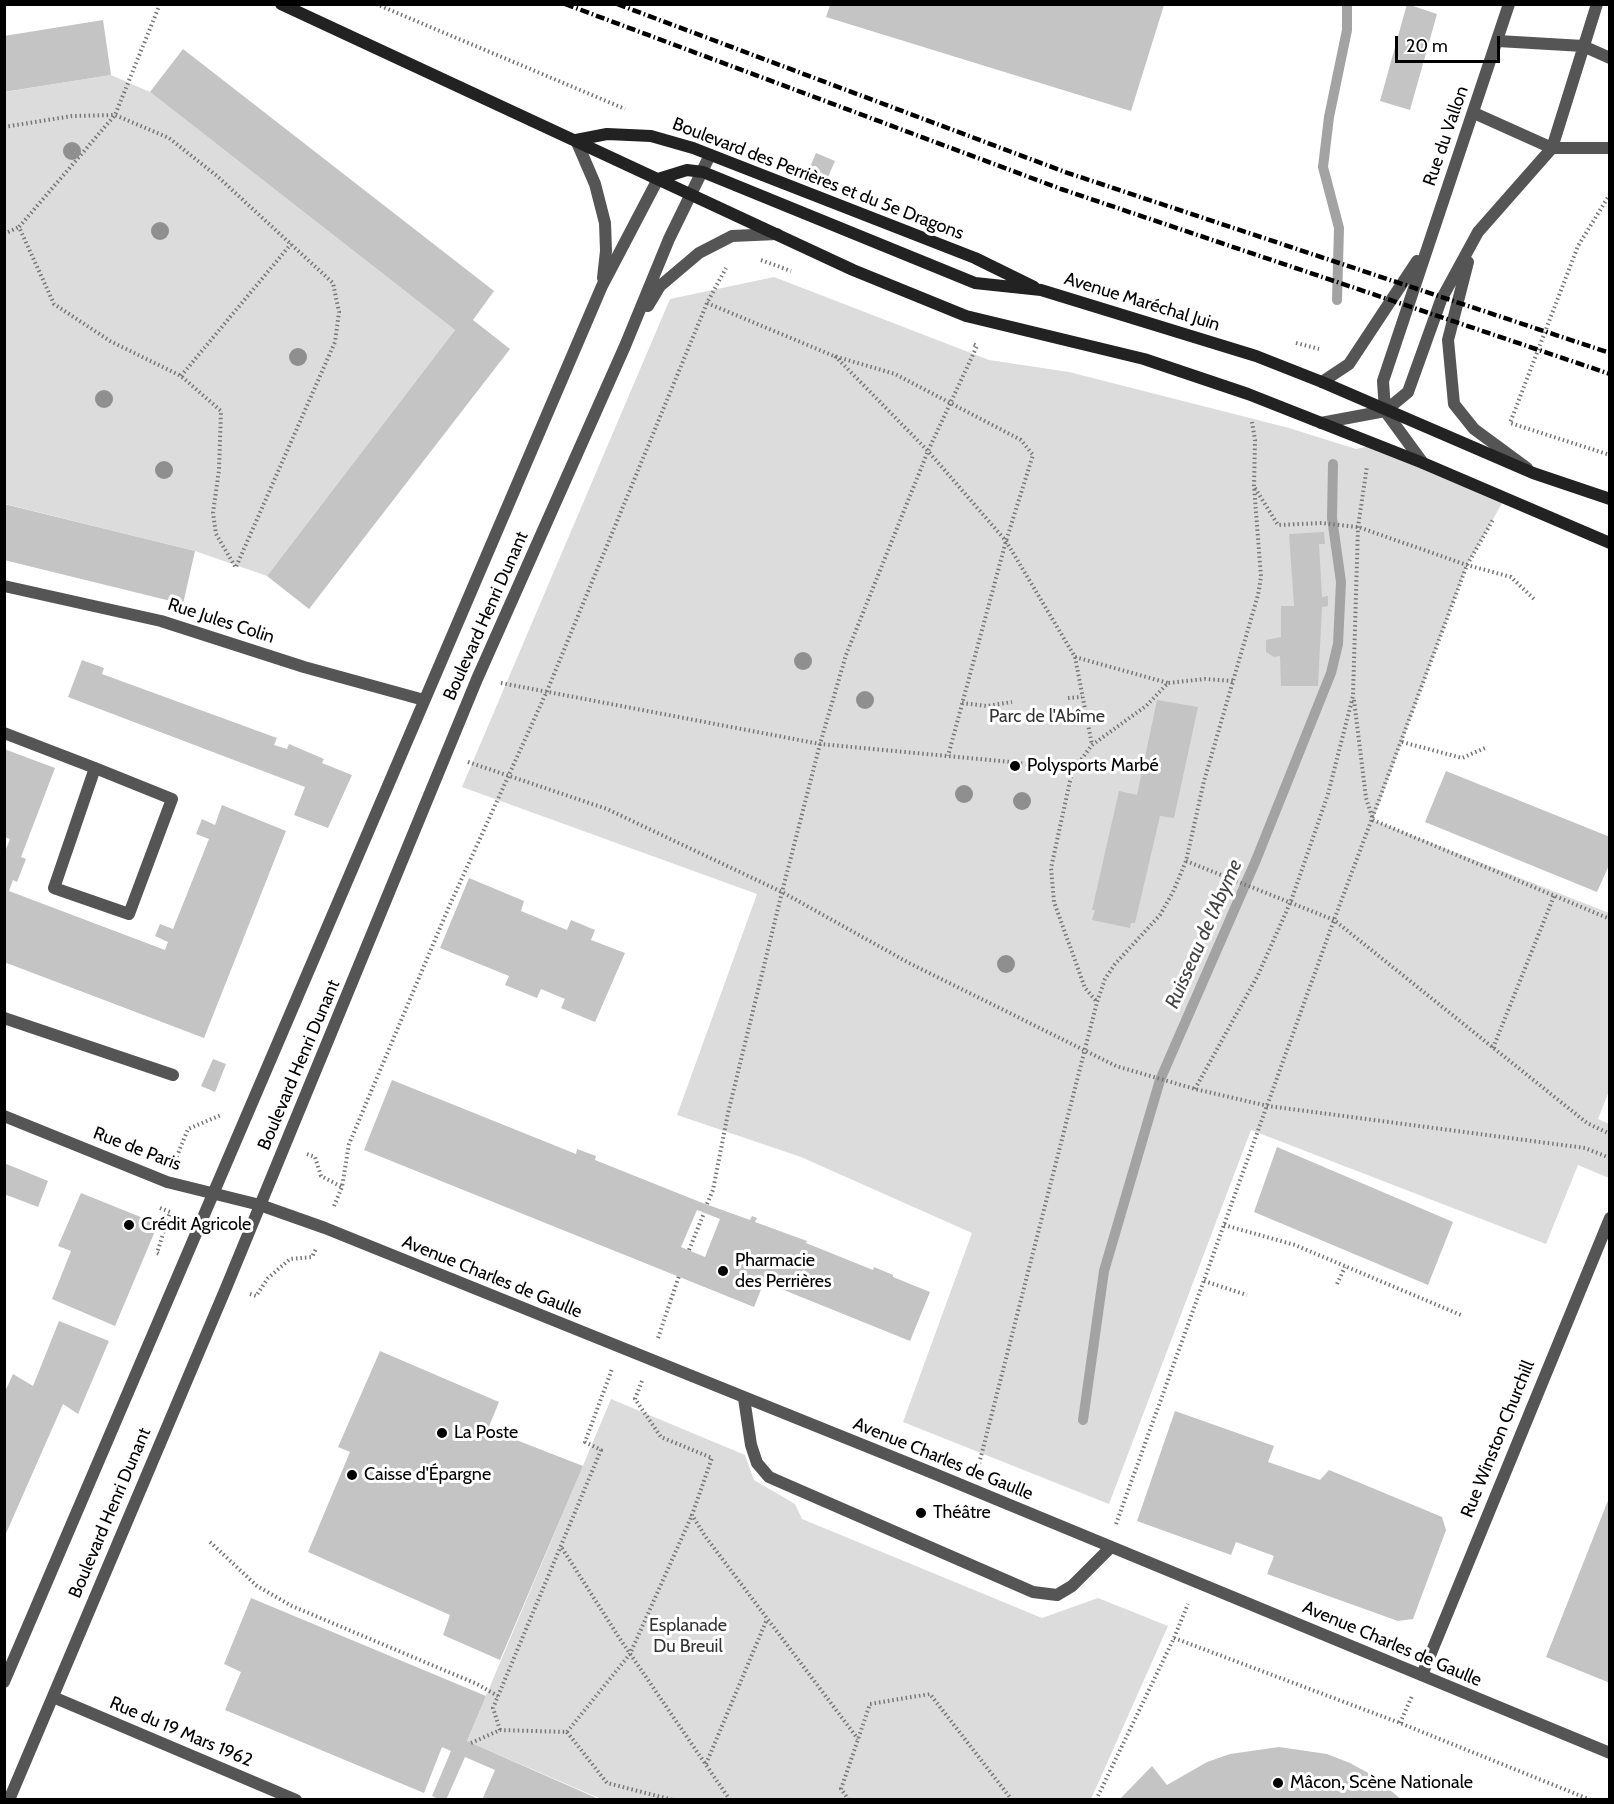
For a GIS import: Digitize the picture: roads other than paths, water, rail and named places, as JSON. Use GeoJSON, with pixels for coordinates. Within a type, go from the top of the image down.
{"type":"FeatureCollection","features":[{"type":"Feature","properties":{"kind":"main road"},"geometry":{"type":"LineString","coordinates":[[281,4],[853,270],[966,316],[1144,359],[1248,394],[1423,463],[1610,543]]}},
{"type":"Feature","properties":{"kind":"main road","name":"Boulevard des Perrières et du 5e Dragons"},"geometry":{"type":"LineString","coordinates":[[576,140],[608,134],[651,136],[710,155],[975,258],[1041,290]]}},
{"type":"Feature","properties":{"kind":"main road","name":"Avenue Maréchal Juin"},"geometry":{"type":"LineString","coordinates":[[663,182],[687,170],[703,172],[975,283],[1041,290],[1245,353],[1322,382],[1533,473],[1610,499]]}},
{"type":"Feature","properties":{"kind":"street","name":"Rue du Vallon"},"geometry":{"type":"LineString","coordinates":[[1385,411],[1383,381],[1509,4]]}},
{"type":"Feature","properties":{"kind":"street"},"geometry":{"type":"LineString","coordinates":[[1321,423],[1385,411],[1408,392],[1442,300],[1478,232],[1552,148],[1597,4]]}},
{"type":"Feature","properties":{"kind":"street"},"geometry":{"type":"LineString","coordinates":[[1498,41],[1583,46],[1610,58]]}},
{"type":"Feature","properties":{"kind":"street"},"geometry":{"type":"LineString","coordinates":[[1474,113],[1552,148],[1610,148]]}},
{"type":"Feature","properties":{"kind":"street","name":"Boulevard Henri Dunant"},"geometry":{"type":"LineString","coordinates":[[576,140],[596,184],[605,223],[606,251],[602,286]]}},
{"type":"Feature","properties":{"kind":"street","name":"Boulevard Henri Dunant"},"geometry":{"type":"LineString","coordinates":[[9,1800],[260,1205],[477,679],[626,346],[669,239],[692,196],[710,155]]}},
{"type":"Feature","properties":{"kind":"street","name":"Boulevard Henri Dunant"},"geometry":{"type":"LineString","coordinates":[[4,1682],[602,286],[663,182]]}},
{"type":"Feature","properties":{"kind":"street"},"geometry":{"type":"LineString","coordinates":[[1478,232],[1462,280],[1448,340],[1454,404],[1474,429],[1533,473]]}},
{"type":"Feature","properties":{"kind":"street","name":"Boulevard Henri Dunant"},"geometry":{"type":"LineString","coordinates":[[626,346],[660,286],[699,253],[732,236],[778,234]]}},
{"type":"Feature","properties":{"kind":"street","name":"Rue du Vallon"},"geometry":{"type":"LineString","coordinates":[[1322,382],[1349,364],[1428,245]]}},
{"type":"Feature","properties":{"kind":"street"},"geometry":{"type":"LineString","coordinates":[[1385,411],[1423,463]]}},
{"type":"Feature","properties":{"kind":"street","name":"Rue Jules Colin"},"geometry":{"type":"LineString","coordinates":[[4,586],[161,621],[304,667],[424,700]]}},
{"type":"Feature","properties":{"kind":"street"},"geometry":{"type":"LineString","coordinates":[[4,733],[95,768],[172,799],[129,914],[54,888],[95,768]]}},
{"type":"Feature","properties":{"kind":"street"},"geometry":{"type":"LineString","coordinates":[[4,1018],[173,1075]]}},
{"type":"Feature","properties":{"kind":"street","name":"Rue de Paris"},"geometry":{"type":"LineString","coordinates":[[4,1116],[167,1182],[213,1191],[260,1205]]}},
{"type":"Feature","properties":{"kind":"street","name":"Avenue Charles de Gaulle"},"geometry":{"type":"LineString","coordinates":[[260,1205],[325,1228],[1110,1548],[1197,1581],[1610,1753]]}},
{"type":"Feature","properties":{"kind":"street","name":"Rue Winston Churchill"},"geometry":{"type":"LineString","coordinates":[[1422,1675],[1610,1218]]}},
{"type":"Feature","properties":{"kind":"street"},"geometry":{"type":"LineString","coordinates":[[744,1398],[751,1445],[757,1463],[769,1477],[1033,1592],[1057,1595],[1072,1586],[1110,1548]]}},
{"type":"Feature","properties":{"kind":"street","name":"Rue du 19 Mars 1962"},"geometry":{"type":"LineString","coordinates":[[53,1697],[296,1800]]}},
{"type":"Feature","properties":{"kind":"waterway","name":"Ruisseau de l'Abyme"},"geometry":{"type":"LineString","coordinates":[[1337,300],[1339,228],[1323,167],[1329,117],[1347,30],[1347,4]]}},
{"type":"Feature","properties":{"kind":"waterway","name":"Ruisseau de l'Abyme"},"geometry":{"type":"LineString","coordinates":[[1083,1420],[1104,1271],[1160,1080],[1256,860],[1331,673],[1338,644],[1341,582],[1332,518],[1333,464]]}},
{"type":"Feature","properties":{"kind":"railway"},"geometry":{"type":"LineString","coordinates":[[565,4],[1061,189],[1610,374]]}},
{"type":"Feature","properties":{"kind":"railway"},"geometry":{"type":"LineString","coordinates":[[617,4],[1065,172],[1610,353]]}},
{"type":"Feature","properties":{"kind":"place","name":"Polysports Marbé"},"geometry":{"type":"Point","coordinates":[1015,766]}},
{"type":"Feature","properties":{"kind":"place","name":"Crédit Agricole"},"geometry":{"type":"Point","coordinates":[129,1225]}},
{"type":"Feature","properties":{"kind":"place","name":"Pharmacie des Perrières"},"geometry":{"type":"Point","coordinates":[723,1271]}},
{"type":"Feature","properties":{"kind":"place","name":"La Poste"},"geometry":{"type":"Point","coordinates":[442,1433]}},
{"type":"Feature","properties":{"kind":"place","name":"Caisse d'Épargne"},"geometry":{"type":"Point","coordinates":[352,1475]}},
{"type":"Feature","properties":{"kind":"place","name":"Théâtre"},"geometry":{"type":"Point","coordinates":[921,1513]}},
{"type":"Feature","properties":{"kind":"place","name":"Mâcon, Scène Nationale"},"geometry":{"type":"Point","coordinates":[1278,1783]}},
{"type":"Feature","properties":{"kind":"park label","name":"Parc de l'Abîme"},"geometry":{"type":"Point","coordinates":[1047,717]}},
{"type":"Feature","properties":{"kind":"park label","name":"Esplanade Du Breuil"},"geometry":{"type":"Point","coordinates":[688,1636]}}]}
